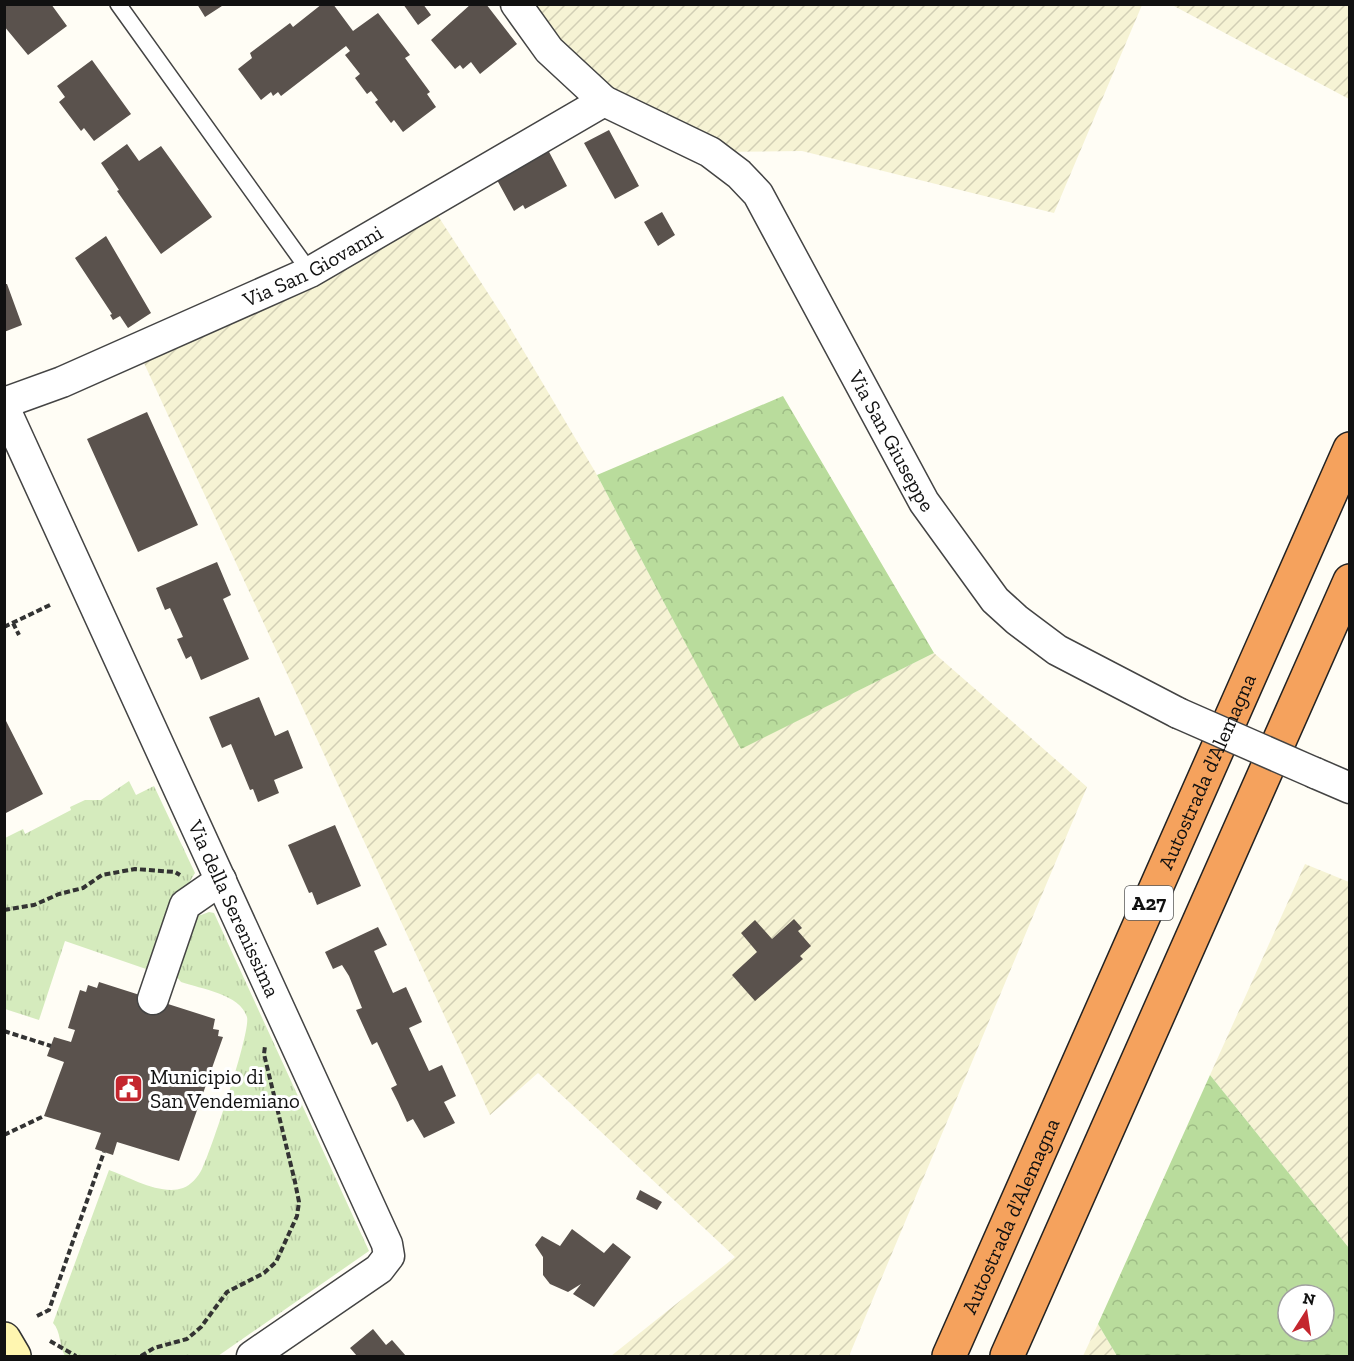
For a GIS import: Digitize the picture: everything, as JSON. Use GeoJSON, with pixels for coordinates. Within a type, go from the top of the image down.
{"type":"FeatureCollection","features":[{"type":"Feature","properties":{"kind":"highway","name":"Autostrada d'Alemagna"},"geometry":{"type":"LineString","coordinates":[[949,1356],[1350,449]]}},
{"type":"Feature","properties":{"kind":"highway","name":"A27"},"geometry":{"type":"LineString","coordinates":[[1006,1356],[1350,581]]}},
{"type":"Feature","properties":{"kind":"street","name":"Via San Giuseppe"},"geometry":{"type":"LineString","coordinates":[[516,4],[549,50],[604,101],[710,152],[739,174],[758,194],[924,502],[995,600],[1057,650],[1178,713],[1350,788]]}},
{"type":"Feature","properties":{"kind":"street","name":"Via San Giovanni"},"geometry":{"type":"LineString","coordinates":[[4,405],[62,382],[310,272],[604,101]]}},
{"type":"Feature","properties":{"kind":"street","name":"Via della Serenissima"},"geometry":{"type":"LineString","coordinates":[[4,405],[389,1251],[387,1261],[380,1269],[252,1356]]}},
{"type":"Feature","properties":{"kind":"street"},"geometry":{"type":"LineString","coordinates":[[153,999],[185,905],[221,880]]}},
{"type":"Feature","properties":{"kind":"street"},"geometry":{"type":"LineString","coordinates":[[4,1339],[14,1356]]}},
{"type":"Feature","properties":{"kind":"lane"},"geometry":{"type":"LineString","coordinates":[[118,4],[310,272]]}},
{"type":"Feature","properties":{"kind":"path"},"geometry":{"type":"LineString","coordinates":[[4,627],[52,604]]}},
{"type":"Feature","properties":{"kind":"path"},"geometry":{"type":"LineString","coordinates":[[13,623],[19,635]]}},
{"type":"Feature","properties":{"kind":"path"},"geometry":{"type":"LineString","coordinates":[[4,910],[34,905],[59,894],[83,888],[102,874],[153,870],[175,872],[183,877]]}},
{"type":"Feature","properties":{"kind":"path"},"geometry":{"type":"LineString","coordinates":[[4,1031],[51,1046]]}},
{"type":"Feature","properties":{"kind":"path"},"geometry":{"type":"LineString","coordinates":[[141,1356],[154,1348],[187,1339],[201,1327],[227,1293],[264,1273],[276,1262],[297,1216],[297,1192],[264,1054],[266,1044]]}},
{"type":"Feature","properties":{"kind":"path"},"geometry":{"type":"LineString","coordinates":[[4,1135],[45,1116]]}},
{"type":"Feature","properties":{"kind":"path"},"geometry":{"type":"LineString","coordinates":[[38,1316],[49,1310],[104,1152]]}},
{"type":"Feature","properties":{"kind":"path"},"geometry":{"type":"LineString","coordinates":[[50,1341],[76,1356]]}},
{"type":"Feature","properties":{"kind":"shaded area"},"geometry":{"type":"Polygon","coordinates":[[[516,5],[1142,5],[1054,213],[802,151],[710,152],[604,101],[516,5]]]}},
{"type":"Feature","properties":{"kind":"shaded area"},"geometry":{"type":"Polygon","coordinates":[[[1172,5],[1349,5],[1349,99],[1172,5]]]}},
{"type":"Feature","properties":{"kind":"shaded area"},"geometry":{"type":"Polygon","coordinates":[[[429,202],[506,321],[597,475],[741,748],[934,653],[1087,787],[849,1356],[611,1356],[735,1257],[538,1073],[490,1115],[138,350],[429,202]]]}},
{"type":"Feature","properties":{"kind":"shaded area"},"geometry":{"type":"Polygon","coordinates":[[[1305,864],[1349,882],[1349,1248],[1210,1075],[1305,864]]]}},
{"type":"Feature","properties":{"kind":"shaded area"},"geometry":{"type":"Polygon","coordinates":[[[1098,1324],[1117,1356],[1083,1356],[1098,1324]]]}},
{"type":"Feature","properties":{"kind":"green space"},"geometry":{"type":"Polygon","coordinates":[[[783,396],[934,653],[741,749],[597,475],[783,396]]]}},
{"type":"Feature","properties":{"kind":"green space"},"geometry":{"type":"Polygon","coordinates":[[[129,781],[136,795],[154,786],[195,873],[187,886],[172,899],[146,969],[65,941],[39,1020],[5,1009],[5,838],[23,829],[25,834],[85,800],[101,800],[129,781]]]}},
{"type":"Feature","properties":{"kind":"green space"},"geometry":{"type":"Polygon","coordinates":[[[214,913],[369,1251],[218,1356],[65,1356],[53,1323],[109,1170],[155,1188],[174,1190],[186,1187],[202,1169],[221,1117],[243,1044],[247,1017],[237,1003],[209,990],[181,982],[176,976],[194,914],[201,915],[214,913]]]}},
{"type":"Feature","properties":{"kind":"green space"},"geometry":{"type":"Polygon","coordinates":[[[1210,1075],[1349,1248],[1349,1356],[1117,1356],[1098,1324],[1210,1075]]]}},
{"type":"Feature","properties":{"kind":"building"},"geometry":{"type":"Polygon","coordinates":[[[4,4],[51,4],[67,26],[28,55],[4,26],[4,4]]]}},
{"type":"Feature","properties":{"kind":"building"},"geometry":{"type":"Polygon","coordinates":[[[197,4],[225,4],[205,17],[197,4]]]}},
{"type":"Feature","properties":{"kind":"building"},"geometry":{"type":"Polygon","coordinates":[[[322,4],[333,4],[353,31],[378,13],[410,55],[405,58],[430,92],[427,94],[436,107],[403,132],[394,120],[391,123],[375,102],[378,100],[371,91],[367,94],[355,78],[360,74],[345,55],[350,51],[346,46],[281,96],[278,92],[273,96],[271,92],[261,100],[238,69],[252,58],[250,53],[290,23],[293,27],[322,4]]]}},
{"type":"Feature","properties":{"kind":"building"},"geometry":{"type":"Polygon","coordinates":[[[403,4],[423,4],[431,15],[418,25],[403,4]]]}},
{"type":"Feature","properties":{"kind":"building"},"geometry":{"type":"Polygon","coordinates":[[[471,4],[486,4],[517,44],[480,74],[471,62],[463,69],[460,65],[455,69],[431,40],[471,4]]]}},
{"type":"Feature","properties":{"kind":"building"},"geometry":{"type":"Polygon","coordinates":[[[92,60],[131,114],[94,141],[84,128],[81,131],[59,102],[65,97],[57,86],[92,60]]]}},
{"type":"Feature","properties":{"kind":"building"},"geometry":{"type":"Polygon","coordinates":[[[609,130],[639,186],[615,199],[584,143],[609,130]]]}},
{"type":"Feature","properties":{"kind":"building"},"geometry":{"type":"Polygon","coordinates":[[[127,144],[139,161],[161,146],[212,217],[161,254],[117,191],[119,190],[101,163],[127,144]]]}},
{"type":"Feature","properties":{"kind":"building"},"geometry":{"type":"Polygon","coordinates":[[[547,148],[567,186],[525,209],[523,205],[514,211],[497,180],[547,148]]]}},
{"type":"Feature","properties":{"kind":"building"},"geometry":{"type":"Polygon","coordinates":[[[662,212],[675,235],[658,246],[644,222],[662,212]]]}},
{"type":"Feature","properties":{"kind":"building"},"geometry":{"type":"Polygon","coordinates":[[[106,236],[151,313],[128,328],[120,316],[113,320],[110,315],[112,314],[75,258],[106,236]]]}},
{"type":"Feature","properties":{"kind":"building"},"geometry":{"type":"Polygon","coordinates":[[[4,284],[7,284],[22,325],[4,332],[4,284]]]}},
{"type":"Feature","properties":{"kind":"building"},"geometry":{"type":"Polygon","coordinates":[[[147,412],[198,525],[138,552],[87,439],[147,412]]]}},
{"type":"Feature","properties":{"kind":"building"},"geometry":{"type":"Polygon","coordinates":[[[217,562],[231,595],[223,599],[249,659],[201,680],[191,656],[186,659],[177,639],[183,637],[170,608],[165,610],[156,588],[217,562]]]}},
{"type":"Feature","properties":{"kind":"building"},"geometry":{"type":"Polygon","coordinates":[[[259,697],[275,736],[288,730],[303,768],[274,780],[279,793],[258,802],[253,789],[250,790],[231,744],[222,748],[209,717],[259,697]]]}},
{"type":"Feature","properties":{"kind":"building"},"geometry":{"type":"Polygon","coordinates":[[[4,717],[43,794],[4,814],[4,717]]]}},
{"type":"Feature","properties":{"kind":"building"},"geometry":{"type":"Polygon","coordinates":[[[335,825],[361,886],[317,905],[312,892],[309,893],[288,845],[335,825]]]}},
{"type":"Feature","properties":{"kind":"building"},"geometry":{"type":"Polygon","coordinates":[[[794,919],[802,928],[798,931],[811,946],[800,956],[803,959],[755,1001],[732,975],[757,952],[741,933],[755,920],[772,939],[794,919]]]}},
{"type":"Feature","properties":{"kind":"building"},"geometry":{"type":"Polygon","coordinates":[[[378,927],[387,945],[374,951],[393,993],[406,987],[422,1022],[409,1028],[429,1071],[442,1065],[456,1096],[444,1102],[455,1123],[424,1138],[413,1119],[407,1122],[391,1088],[397,1085],[377,1042],[372,1045],[356,1010],[362,1008],[349,976],[342,965],[333,969],[325,952],[378,927]]]}},
{"type":"Feature","properties":{"kind":"building","name":"Municipio di San Vendemiano"},"geometry":{"type":"Polygon","coordinates":[[[99,982],[215,1019],[213,1029],[219,1030],[218,1036],[223,1037],[179,1161],[117,1142],[113,1155],[95,1149],[101,1133],[44,1116],[64,1062],[47,1056],[54,1037],[71,1042],[75,1030],[68,1028],[80,990],[86,992],[88,985],[97,988],[99,982]]]}},
{"type":"Feature","properties":{"kind":"building"},"geometry":{"type":"Polygon","coordinates":[[[640,1190],[662,1202],[657,1210],[636,1199],[640,1190]]]}},
{"type":"Feature","properties":{"kind":"building"},"geometry":{"type":"Polygon","coordinates":[[[572,1229],[604,1253],[613,1243],[631,1257],[594,1307],[573,1294],[581,1284],[568,1292],[550,1284],[543,1275],[543,1257],[535,1245],[542,1236],[560,1246],[572,1229]]]}},
{"type":"Feature","properties":{"kind":"building"},"geometry":{"type":"Polygon","coordinates":[[[373,1329],[386,1345],[392,1340],[406,1356],[357,1356],[350,1348],[373,1329]]]}},
{"type":"Feature","properties":{"kind":"place","name":"Municipio di San Vendemiano"},"geometry":{"type":"Point","coordinates":[129,1089]}}]}
